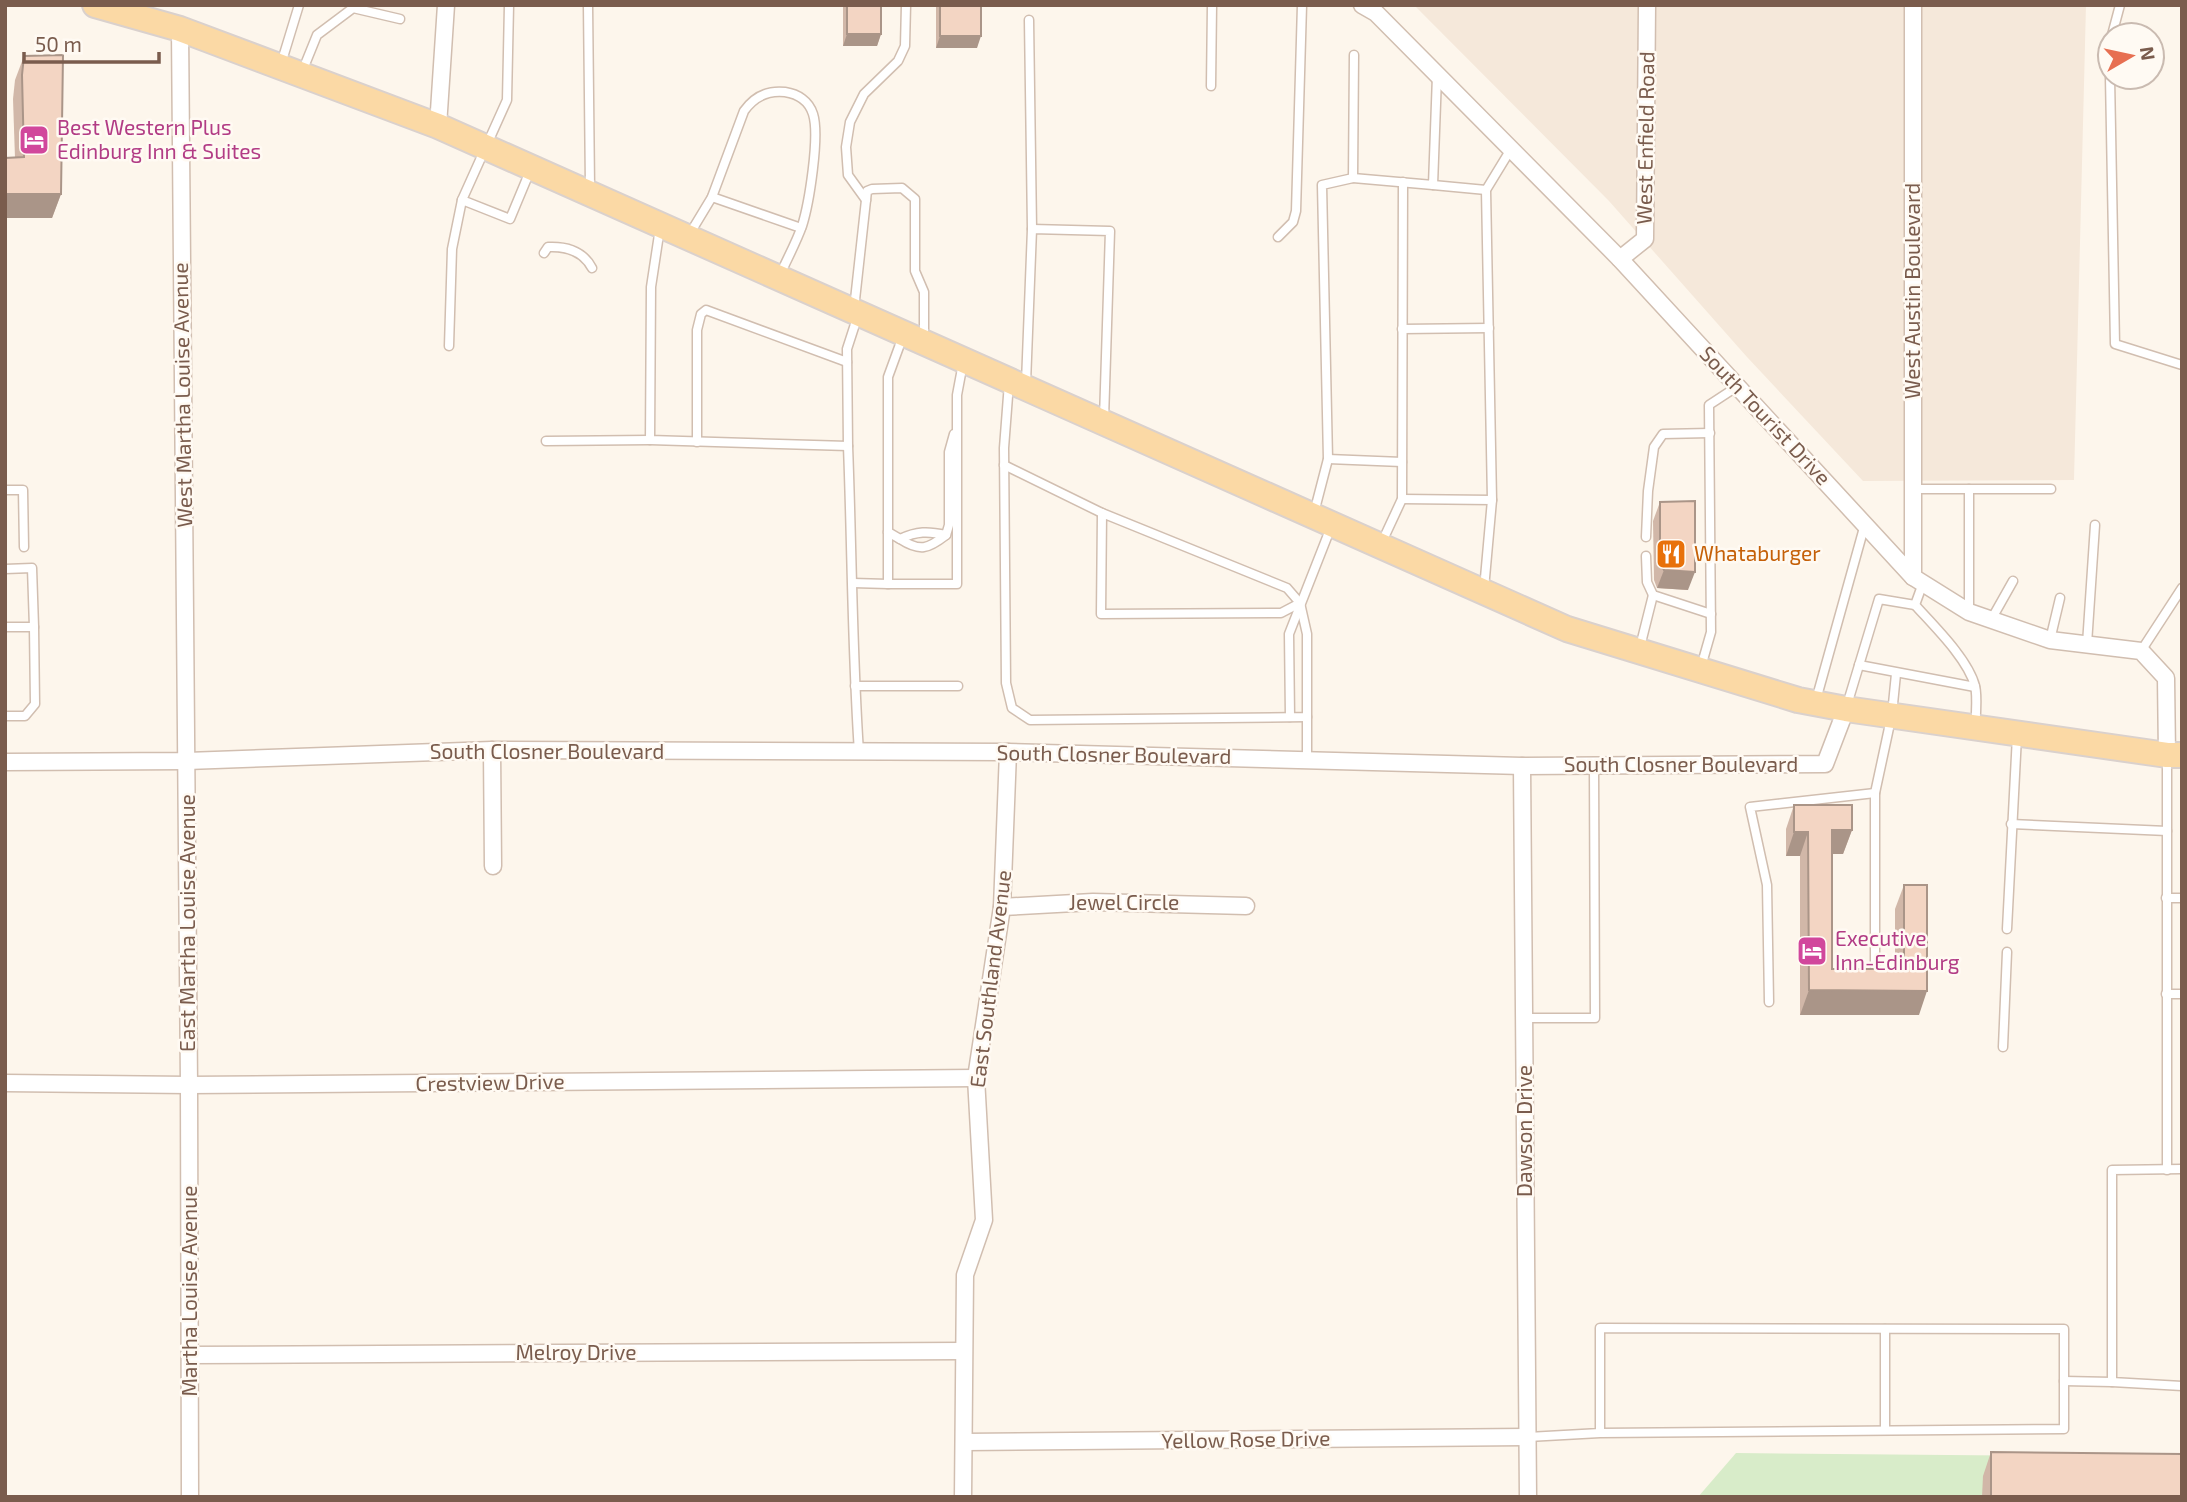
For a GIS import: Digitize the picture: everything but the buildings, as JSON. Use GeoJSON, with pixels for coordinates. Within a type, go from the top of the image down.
{"type":"FeatureCollection","features":[{"type":"Feature","properties":{"kind":"main road"},"geometry":{"type":"LineString","coordinates":[[96,5],[180,29],[438,126],[1567,629],[1798,701],[2174,755]]}},
{"type":"Feature","properties":{"kind":"street"},"geometry":{"type":"LineString","coordinates":[[438,126],[446,5]]}},
{"type":"Feature","properties":{"kind":"street","name":"West Enfield Road"},"geometry":{"type":"LineString","coordinates":[[1620,259],[1645,239],[1647,5]]}},
{"type":"Feature","properties":{"kind":"street","name":"West Austin Boulevard"},"geometry":{"type":"LineString","coordinates":[[1913,5],[1913,489],[1918,580]]}},
{"type":"Feature","properties":{"kind":"street","name":"South Tourist Drive"},"geometry":{"type":"LineString","coordinates":[[1371,8],[1620,259],[1918,580],[1969,612],[2050,640],[2141,651]]}},
{"type":"Feature","properties":{"kind":"street","name":"West Martha Louise Avenue"},"geometry":{"type":"LineString","coordinates":[[180,29],[187,761]]}},
{"type":"Feature","properties":{"kind":"street"},"geometry":{"type":"LineString","coordinates":[[2141,651],[2166,678],[2174,755]]}},
{"type":"Feature","properties":{"kind":"street","name":"South Closner Boulevard"},"geometry":{"type":"LineString","coordinates":[[5,762],[187,761],[492,750],[1008,752],[1522,766],[1825,764],[1846,709]]}},
{"type":"Feature","properties":{"kind":"street"},"geometry":{"type":"LineString","coordinates":[[492,750],[493,866]]}},
{"type":"Feature","properties":{"kind":"street","name":"East Southland Avenue"},"geometry":{"type":"LineString","coordinates":[[963,1497],[965,1275],[984,1220],[976,1078],[1002,907],[1008,752]]}},
{"type":"Feature","properties":{"kind":"street","name":"East Martha Louise Avenue"},"geometry":{"type":"LineString","coordinates":[[187,761],[189,1085]]}},
{"type":"Feature","properties":{"kind":"street","name":"Dawson Drive"},"geometry":{"type":"LineString","coordinates":[[1522,766],[1528,1497]]}},
{"type":"Feature","properties":{"kind":"street","name":"Jewel Circle"},"geometry":{"type":"LineString","coordinates":[[1002,907],[1093,902],[1246,906]]}},
{"type":"Feature","properties":{"kind":"street","name":"Crestview Drive"},"geometry":{"type":"LineString","coordinates":[[5,1083],[189,1085],[976,1078]]}},
{"type":"Feature","properties":{"kind":"street","name":"Martha Louise Avenue"},"geometry":{"type":"LineString","coordinates":[[189,1085],[190,1497]]}},
{"type":"Feature","properties":{"kind":"street","name":"Melroy Drive"},"geometry":{"type":"LineString","coordinates":[[190,1355],[963,1350]]}},
{"type":"Feature","properties":{"kind":"street","name":"Yellow Rose Drive"},"geometry":{"type":"LineString","coordinates":[[964,1443],[1528,1437]]}},
{"type":"Feature","properties":{"kind":"lane"},"geometry":{"type":"LineString","coordinates":[[291,70],[299,5]]}},
{"type":"Feature","properties":{"kind":"lane"},"geometry":{"type":"LineString","coordinates":[[449,346],[452,250],[461,200],[507,100],[509,5]]}},
{"type":"Feature","properties":{"kind":"lane"},"geometry":{"type":"LineString","coordinates":[[588,5],[590,193]]}},
{"type":"Feature","properties":{"kind":"lane"},"geometry":{"type":"LineString","coordinates":[[866,200],[848,175],[846,147],[850,122],[864,94],[898,61],[905,46],[906,5]]}},
{"type":"Feature","properties":{"kind":"lane"},"geometry":{"type":"LineString","coordinates":[[1211,86],[1212,5]]}},
{"type":"Feature","properties":{"kind":"lane"},"geometry":{"type":"LineString","coordinates":[[1278,237],[1293,222],[1296,211],[1302,5]]}},
{"type":"Feature","properties":{"kind":"lane"},"geometry":{"type":"LineString","coordinates":[[291,70],[317,35],[353,8],[400,19]]}},
{"type":"Feature","properties":{"kind":"lane"},"geometry":{"type":"LineString","coordinates":[[1029,20],[1032,229],[1018,384],[1004,465],[1006,683],[1012,708],[1031,720],[1307,717]]}},
{"type":"Feature","properties":{"kind":"lane"},"geometry":{"type":"LineString","coordinates":[[1353,177],[1354,55]]}},
{"type":"Feature","properties":{"kind":"lane"},"geometry":{"type":"LineString","coordinates":[[1433,185],[1437,75]]}},
{"type":"Feature","properties":{"kind":"lane"},"geometry":{"type":"LineString","coordinates":[[2110,91],[2115,344],[2182,365]]}},
{"type":"Feature","properties":{"kind":"lane"},"geometry":{"type":"LineString","coordinates":[[688,237],[712,197],[744,111],[753,99],[778,92],[799,96],[813,115],[811,187],[801,228],[778,278]]}},
{"type":"Feature","properties":{"kind":"lane"},"geometry":{"type":"LineString","coordinates":[[1483,592],[1492,500],[1486,190],[1511,149]]}},
{"type":"Feature","properties":{"kind":"lane"},"geometry":{"type":"LineString","coordinates":[[461,200],[510,219],[532,167]]}},
{"type":"Feature","properties":{"kind":"lane"},"geometry":{"type":"LineString","coordinates":[[1290,717],[1289,634],[1323,520],[1328,459],[1322,185],[1353,177],[1486,190]]}},
{"type":"Feature","properties":{"kind":"lane"},"geometry":{"type":"LineString","coordinates":[[1380,545],[1402,499],[1403,182]]}},
{"type":"Feature","properties":{"kind":"lane"},"geometry":{"type":"LineString","coordinates":[[859,752],[847,349],[856,312],[867,191],[872,188],[902,188],[915,199],[915,271],[924,292],[914,338],[888,377],[888,584]]}},
{"type":"Feature","properties":{"kind":"lane"},"geometry":{"type":"LineString","coordinates":[[712,197],[801,228]]}},
{"type":"Feature","properties":{"kind":"lane"},"geometry":{"type":"LineString","coordinates":[[650,440],[651,287],[660,225]]}},
{"type":"Feature","properties":{"kind":"lane"},"geometry":{"type":"LineString","coordinates":[[1032,229],[1110,231],[1104,422]]}},
{"type":"Feature","properties":{"kind":"lane"},"geometry":{"type":"LineString","coordinates":[[544,253],[548,247],[561,246],[586,257],[592,268]]}},
{"type":"Feature","properties":{"kind":"lane"},"geometry":{"type":"LineString","coordinates":[[697,442],[697,330],[701,314],[706,310],[847,362]]}},
{"type":"Feature","properties":{"kind":"lane"},"geometry":{"type":"LineString","coordinates":[[1402,329],[1489,328]]}},
{"type":"Feature","properties":{"kind":"lane"},"geometry":{"type":"LineString","coordinates":[[853,583],[957,584],[957,395],[964,360]]}},
{"type":"Feature","properties":{"kind":"lane"},"geometry":{"type":"LineString","coordinates":[[1701,670],[1711,632],[1709,405],[1738,386]]}},
{"type":"Feature","properties":{"kind":"lane"},"geometry":{"type":"LineString","coordinates":[[888,532],[913,548],[931,547],[946,535],[949,525],[949,452],[957,427]]}},
{"type":"Feature","properties":{"kind":"lane"},"geometry":{"type":"LineString","coordinates":[[1646,537],[1654,447],[1663,434],[1710,433]]}},
{"type":"Feature","properties":{"kind":"lane"},"geometry":{"type":"LineString","coordinates":[[546,441],[650,440],[848,446]]}},
{"type":"Feature","properties":{"kind":"lane"},"geometry":{"type":"LineString","coordinates":[[1328,459],[1402,461]]}},
{"type":"Feature","properties":{"kind":"lane"},"geometry":{"type":"LineString","coordinates":[[1004,465],[1102,513],[1287,588],[1300,603],[1307,634],[1307,760]]}},
{"type":"Feature","properties":{"kind":"lane"},"geometry":{"type":"LineString","coordinates":[[1913,489],[2051,489]]}},
{"type":"Feature","properties":{"kind":"lane"},"geometry":{"type":"LineString","coordinates":[[1969,489],[1969,612]]}},
{"type":"Feature","properties":{"kind":"lane"},"geometry":{"type":"LineString","coordinates":[[5,490],[23,490],[24,547]]}},
{"type":"Feature","properties":{"kind":"lane"},"geometry":{"type":"LineString","coordinates":[[1402,499],[1492,500]]}},
{"type":"Feature","properties":{"kind":"lane"},"geometry":{"type":"LineString","coordinates":[[1102,513],[1101,614],[1281,613],[1300,603]]}},
{"type":"Feature","properties":{"kind":"lane"},"geometry":{"type":"LineString","coordinates":[[1815,704],[1864,524]]}},
{"type":"Feature","properties":{"kind":"lane"},"geometry":{"type":"LineString","coordinates":[[2087,644],[2095,525]]}},
{"type":"Feature","properties":{"kind":"lane"},"geometry":{"type":"LineString","coordinates":[[900,539],[928,531],[946,535]]}},
{"type":"Feature","properties":{"kind":"lane"},"geometry":{"type":"LineString","coordinates":[[1639,651],[1653,595],[1647,582],[1647,556]]}},
{"type":"Feature","properties":{"kind":"lane"},"geometry":{"type":"LineString","coordinates":[[5,569],[32,568],[34,627],[34,704],[25,716],[5,716]]}},
{"type":"Feature","properties":{"kind":"lane"},"geometry":{"type":"LineString","coordinates":[[1915,605],[1918,580]]}},
{"type":"Feature","properties":{"kind":"lane"},"geometry":{"type":"LineString","coordinates":[[1991,620],[2013,581]]}},
{"type":"Feature","properties":{"kind":"lane"},"geometry":{"type":"LineString","coordinates":[[2141,651],[2182,588]]}},
{"type":"Feature","properties":{"kind":"lane"},"geometry":{"type":"LineString","coordinates":[[1653,595],[1711,614]]}},
{"type":"Feature","properties":{"kind":"lane"},"geometry":{"type":"LineString","coordinates":[[2050,640],[2060,598]]}},
{"type":"Feature","properties":{"kind":"lane"},"geometry":{"type":"LineString","coordinates":[[1846,709],[1879,599],[1915,605],[1944,636],[1967,669],[1975,687],[1976,728]]}},
{"type":"Feature","properties":{"kind":"lane"},"geometry":{"type":"LineString","coordinates":[[5,627],[34,627]]}},
{"type":"Feature","properties":{"kind":"lane"},"geometry":{"type":"LineString","coordinates":[[1859,665],[1975,687]]}},
{"type":"Feature","properties":{"kind":"lane"},"geometry":{"type":"LineString","coordinates":[[1875,977],[1875,793],[1892,714],[1896,674]]}},
{"type":"Feature","properties":{"kind":"lane"},"geometry":{"type":"LineString","coordinates":[[855,686],[958,686]]}},
{"type":"Feature","properties":{"kind":"lane"},"geometry":{"type":"LineString","coordinates":[[2007,929],[2017,733]]}},
{"type":"Feature","properties":{"kind":"lane"},"geometry":{"type":"LineString","coordinates":[[2167,1170],[2166,831],[2174,755]]}},
{"type":"Feature","properties":{"kind":"lane"},"geometry":{"type":"LineString","coordinates":[[1524,1018],[1595,1018],[1594,766]]}},
{"type":"Feature","properties":{"kind":"lane"},"geometry":{"type":"LineString","coordinates":[[1769,1002],[1767,885],[1750,807],[1875,793]]}},
{"type":"Feature","properties":{"kind":"lane"},"geometry":{"type":"LineString","coordinates":[[2011,824],[2166,831]]}},
{"type":"Feature","properties":{"kind":"lane"},"geometry":{"type":"LineString","coordinates":[[2166,898],[2182,898]]}},
{"type":"Feature","properties":{"kind":"lane"},"geometry":{"type":"LineString","coordinates":[[2003,1047],[2007,952]]}},
{"type":"Feature","properties":{"kind":"lane"},"geometry":{"type":"LineString","coordinates":[[2165,993],[2182,994]]}},
{"type":"Feature","properties":{"kind":"lane"},"geometry":{"type":"LineString","coordinates":[[2112,1381],[2112,1170],[2182,1170]]}},
{"type":"Feature","properties":{"kind":"lane"},"geometry":{"type":"LineString","coordinates":[[1528,1437],[1600,1433],[2064,1429],[2064,1329],[1600,1328],[1600,1433]]}},
{"type":"Feature","properties":{"kind":"lane"},"geometry":{"type":"LineString","coordinates":[[1885,1329],[1885,1430]]}},
{"type":"Feature","properties":{"kind":"lane"},"geometry":{"type":"LineString","coordinates":[[2064,1381],[2182,1386]]}},
{"type":"Feature","properties":{"kind":"shaded area"},"geometry":{"type":"Polygon","coordinates":[[[1414,5],[2086,5],[2074,480],[1863,481],[1747,357],[1609,201],[1414,5]]]}},
{"type":"Feature","properties":{"kind":"green space"},"geometry":{"type":"Polygon","coordinates":[[[1736,1453],[2182,1457],[2182,1497],[1698,1497],[1736,1453]]]}},
{"type":"Feature","properties":{"kind":"place","name":"Best Western Plus Edinburg Inn & Suites"},"geometry":{"type":"Point","coordinates":[34,140]}},
{"type":"Feature","properties":{"kind":"place","name":"Whataburger"},"geometry":{"type":"Point","coordinates":[1671,554]}},
{"type":"Feature","properties":{"kind":"place","name":"Executive Inn-Edinburg"},"geometry":{"type":"Point","coordinates":[1812,951]}}]}
